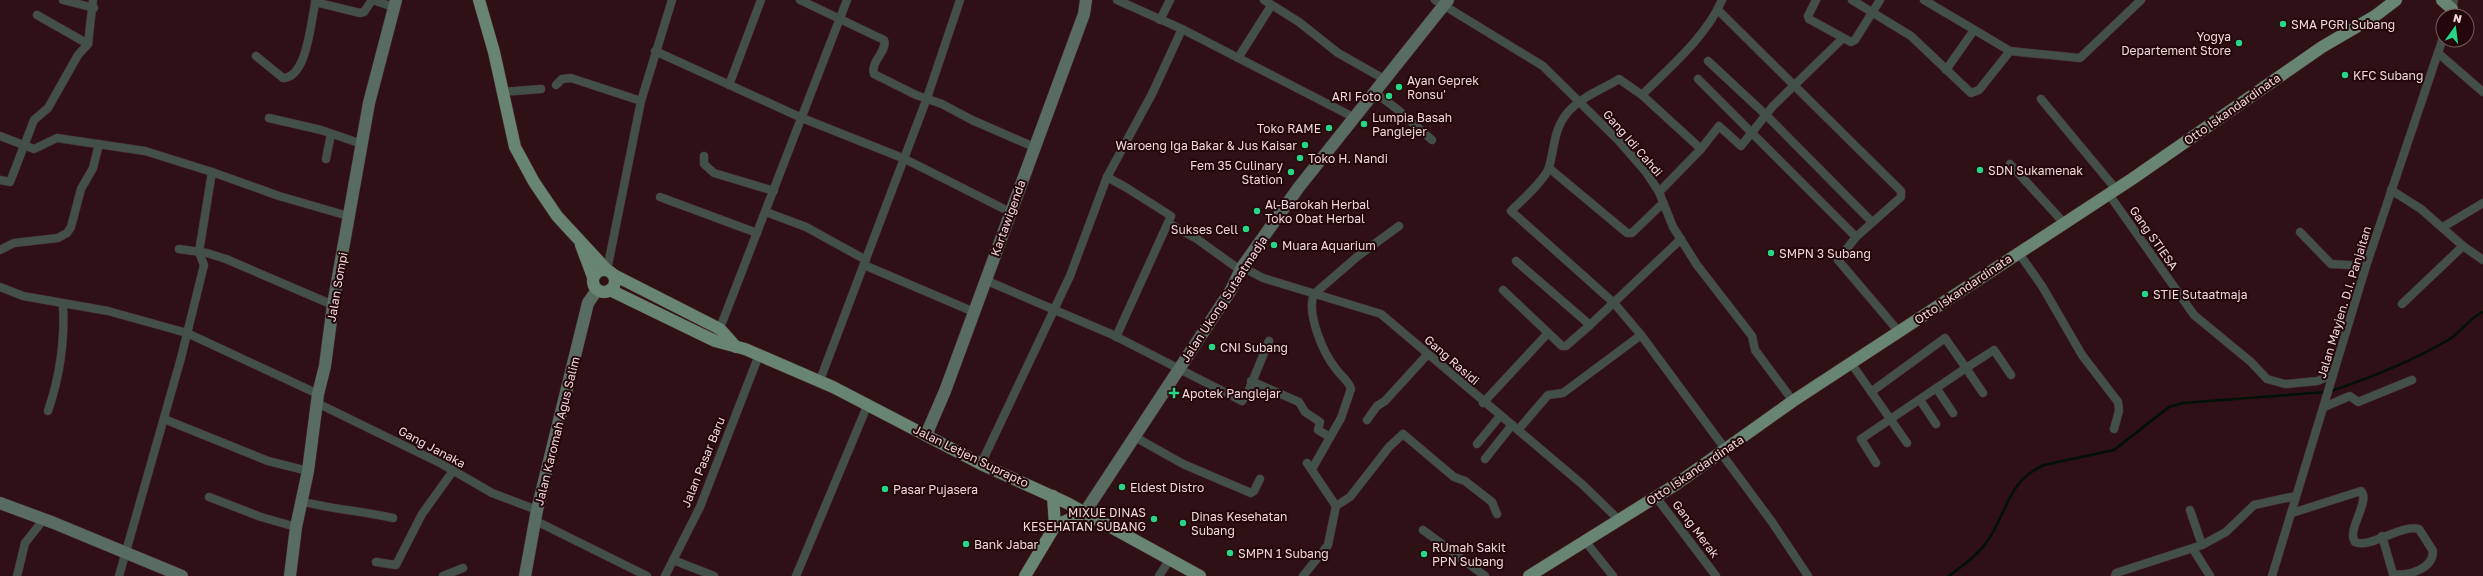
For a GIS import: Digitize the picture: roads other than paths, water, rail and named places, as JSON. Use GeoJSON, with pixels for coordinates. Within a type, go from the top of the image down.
{"type":"FeatureCollection","features":[{"type":"Feature","properties":{"kind":"main road"},"geometry":{"type":"LineString","coordinates":[[479,0],[515,147],[549,204],[579,241],[593,277],[593,284],[597,290],[604,292],[610,290],[614,285],[611,272],[597,271],[593,277]]}},
{"type":"Feature","properties":{"kind":"main road","name":"Otto Iskandardinata"},"geometry":{"type":"LineString","coordinates":[[1529,576],[1656,497],[1723,452],[1793,401],[1900,333],[2111,190],[2132,179],[2322,47],[2375,16],[2396,0]]}},
{"type":"Feature","properties":{"kind":"main road"},"geometry":{"type":"LineString","coordinates":[[2442,0],[2452,8]]}},
{"type":"Feature","properties":{"kind":"main road","name":"Jalan Letjen Suprapto"},"geometry":{"type":"LineString","coordinates":[[579,241],[611,272],[720,329],[736,347]]}},
{"type":"Feature","properties":{"kind":"main road","name":"Jalan Letjen Suprapto"},"geometry":{"type":"LineString","coordinates":[[610,290],[715,341],[759,355],[820,380],[981,464],[1085,512],[1200,576]]}},
{"type":"Feature","properties":{"kind":"main road"},"geometry":{"type":"LineString","coordinates":[[1053,496],[1055,526]]}},
{"type":"Feature","properties":{"kind":"main road"},"geometry":{"type":"LineString","coordinates":[[1025,576],[1055,526],[1085,512]]}},
{"type":"Feature","properties":{"kind":"street"},"geometry":{"type":"LineString","coordinates":[[0,180],[10,182],[35,118],[47,110],[76,58],[88,44],[93,4],[63,0]]}},
{"type":"Feature","properties":{"kind":"street"},"geometry":{"type":"LineString","coordinates":[[256,56],[283,78],[288,77],[300,65],[306,53],[316,1],[360,13],[364,12],[372,0],[394,3]]}},
{"type":"Feature","properties":{"kind":"street"},"geometry":{"type":"LineString","coordinates":[[611,272],[641,101],[655,51],[672,0]]}},
{"type":"Feature","properties":{"kind":"street"},"geometry":{"type":"LineString","coordinates":[[729,85],[761,0]]}},
{"type":"Feature","properties":{"kind":"street"},"geometry":{"type":"LineString","coordinates":[[800,0],[841,18],[884,40],[883,50],[874,63],[874,74],[916,95],[927,98],[1034,147]]}},
{"type":"Feature","properties":{"kind":"street"},"geometry":{"type":"LineString","coordinates":[[715,341],[847,0]]}},
{"type":"Feature","properties":{"kind":"street"},"geometry":{"type":"LineString","coordinates":[[820,380],[905,159],[960,0]]}},
{"type":"Feature","properties":{"kind":"street","name":"Kartawigenda"},"geometry":{"type":"LineString","coordinates":[[926,435],[974,312],[1084,14],[1086,0]]}},
{"type":"Feature","properties":{"kind":"street"},"geometry":{"type":"LineString","coordinates":[[1117,0],[1182,29],[1353,117]]}},
{"type":"Feature","properties":{"kind":"street"},"geometry":{"type":"LineString","coordinates":[[1160,20],[1170,0]]}},
{"type":"Feature","properties":{"kind":"street"},"geometry":{"type":"LineString","coordinates":[[1264,0],[1271,6],[1300,22],[1338,53],[1384,79]]}},
{"type":"Feature","properties":{"kind":"street"},"geometry":{"type":"LineString","coordinates":[[1642,95],[1685,51],[1718,10],[1722,0]]}},
{"type":"Feature","properties":{"kind":"street"},"geometry":{"type":"LineString","coordinates":[[1816,0],[1808,16],[1809,19],[1851,42],[1855,40],[1880,0]]}},
{"type":"Feature","properties":{"kind":"street"},"geometry":{"type":"LineString","coordinates":[[1852,0],[1873,11],[1911,36],[1968,92],[1974,94],[2010,51]]}},
{"type":"Feature","properties":{"kind":"street"},"geometry":{"type":"LineString","coordinates":[[1924,0],[2010,51],[2080,58],[2140,0]]}},
{"type":"Feature","properties":{"kind":"street","name":"Jalan Ukong Sutaatmadja"},"geometry":{"type":"LineString","coordinates":[[1085,512],[1231,290],[1241,269],[1299,187],[1374,92],[1442,2]]}},
{"type":"Feature","properties":{"kind":"street","name":"Gang Idi Cahdi"},"geometry":{"type":"LineString","coordinates":[[1442,2],[1543,66],[1580,102],[1641,166],[1659,192],[1673,227],[1697,265],[1752,336],[1755,350],[1793,401]]}},
{"type":"Feature","properties":{"kind":"street","name":"Jalan Sompi"},"geometry":{"type":"LineString","coordinates":[[290,576],[300,501],[308,471],[318,398],[325,366],[333,305],[348,216],[369,103],[394,3]]}},
{"type":"Feature","properties":{"kind":"street"},"geometry":{"type":"LineString","coordinates":[[1238,58],[1271,6]]}},
{"type":"Feature","properties":{"kind":"street"},"geometry":{"type":"LineString","coordinates":[[1718,10],[1901,192],[1901,197],[1856,237],[1839,256],[1840,264],[1900,333]]}},
{"type":"Feature","properties":{"kind":"street"},"geometry":{"type":"LineString","coordinates":[[37,15],[88,44]]}},
{"type":"Feature","properties":{"kind":"street"},"geometry":{"type":"LineString","coordinates":[[981,464],[1070,276],[1107,177],[1152,94],[1182,29]]}},
{"type":"Feature","properties":{"kind":"street"},"geometry":{"type":"LineString","coordinates":[[1946,70],[1974,30]]}},
{"type":"Feature","properties":{"kind":"street"},"geometry":{"type":"LineString","coordinates":[[1659,192],[1701,149],[1719,126],[1741,146],[1766,115],[1794,85],[1842,38]]}},
{"type":"Feature","properties":{"kind":"street","name":"Jalan Mayjen. D.I. Panjaitan"},"geometry":{"type":"LineString","coordinates":[[2272,576],[2366,266],[2440,48]]}},
{"type":"Feature","properties":{"kind":"street"},"geometry":{"type":"LineString","coordinates":[[655,51],[802,118],[905,159],[1010,212]]}},
{"type":"Feature","properties":{"kind":"street"},"geometry":{"type":"LineString","coordinates":[[2438,53],[2483,92]]}},
{"type":"Feature","properties":{"kind":"street"},"geometry":{"type":"LineString","coordinates":[[1708,61],[1766,115],[1872,222]]}},
{"type":"Feature","properties":{"kind":"street"},"geometry":{"type":"LineString","coordinates":[[556,85],[562,79],[571,78],[641,101]]}},
{"type":"Feature","properties":{"kind":"street"},"geometry":{"type":"LineString","coordinates":[[1701,149],[1642,95],[1620,79],[1580,102],[1560,123],[1550,153],[1549,168],[1511,211],[1614,303],[1640,335],[1772,522],[1808,576]]}},
{"type":"Feature","properties":{"kind":"street"},"geometry":{"type":"LineString","coordinates":[[1698,79],[1753,132],[1856,237]]}},
{"type":"Feature","properties":{"kind":"street"},"geometry":{"type":"LineString","coordinates":[[502,92],[541,90]]}},
{"type":"Feature","properties":{"kind":"street"},"geometry":{"type":"LineString","coordinates":[[1374,92],[1397,109],[1432,140]]}},
{"type":"Feature","properties":{"kind":"street","name":"Gang STIESA"},"geometry":{"type":"LineString","coordinates":[[2041,99],[2111,190],[2194,315],[2251,362],[2267,379],[2278,383],[2318,381],[2332,378]]}},
{"type":"Feature","properties":{"kind":"street"},"geometry":{"type":"LineString","coordinates":[[269,118],[331,134],[362,144]]}},
{"type":"Feature","properties":{"kind":"street"},"geometry":{"type":"LineString","coordinates":[[326,159],[331,134]]}},
{"type":"Feature","properties":{"kind":"street"},"geometry":{"type":"LineString","coordinates":[[0,136],[23,146],[37,148],[55,138],[145,151],[212,172],[279,196],[348,216]]}},
{"type":"Feature","properties":{"kind":"street"},"geometry":{"type":"LineString","coordinates":[[0,250],[14,243],[58,238],[67,233],[71,227],[81,188],[93,168],[98,144]]}},
{"type":"Feature","properties":{"kind":"street"},"geometry":{"type":"LineString","coordinates":[[704,156],[704,164],[714,173],[774,191]]}},
{"type":"Feature","properties":{"kind":"street"},"geometry":{"type":"LineString","coordinates":[[2010,164],[2064,223]]}},
{"type":"Feature","properties":{"kind":"street"},"geometry":{"type":"LineString","coordinates":[[1549,168],[1625,232],[1632,233],[1663,203]]}},
{"type":"Feature","properties":{"kind":"street"},"geometry":{"type":"LineString","coordinates":[[119,576],[164,419],[204,264],[199,252],[212,172]]}},
{"type":"Feature","properties":{"kind":"street"},"geometry":{"type":"LineString","coordinates":[[1107,177],[1171,216],[1116,336]]}},
{"type":"Feature","properties":{"kind":"street"},"geometry":{"type":"LineString","coordinates":[[2391,190],[2421,209],[2463,246],[2483,260]]}},
{"type":"Feature","properties":{"kind":"street"},"geometry":{"type":"LineString","coordinates":[[660,197],[757,233]]}},
{"type":"Feature","properties":{"kind":"street"},"geometry":{"type":"LineString","coordinates":[[2443,227],[2483,203]]}},
{"type":"Feature","properties":{"kind":"street"},"geometry":{"type":"LineString","coordinates":[[766,212],[806,227],[865,262],[974,312]]}},
{"type":"Feature","properties":{"kind":"street","name":"Gang Rasidi"},"geometry":{"type":"LineString","coordinates":[[1168,223],[1197,239],[1241,269],[1263,278],[1381,314],[1483,403],[1583,485],[1619,520]]}},
{"type":"Feature","properties":{"kind":"street"},"geometry":{"type":"LineString","coordinates":[[1336,506],[1310,466],[1341,418],[1350,394],[1350,386],[1328,357],[1312,317],[1310,306],[1314,294],[1358,256],[1399,226]]}},
{"type":"Feature","properties":{"kind":"street"},"geometry":{"type":"LineString","coordinates":[[2300,232],[2331,264],[2366,266]]}},
{"type":"Feature","properties":{"kind":"street"},"geometry":{"type":"LineString","coordinates":[[1503,290],[1548,333],[1565,346],[1614,303],[1681,239]]}},
{"type":"Feature","properties":{"kind":"street"},"geometry":{"type":"LineString","coordinates":[[2402,304],[2463,246]]}},
{"type":"Feature","properties":{"kind":"street"},"geometry":{"type":"LineString","coordinates":[[179,249],[199,252],[231,261],[333,305]]}},
{"type":"Feature","properties":{"kind":"street"},"geometry":{"type":"LineString","coordinates":[[2018,252],[2042,286],[2082,355],[2118,402],[2119,411],[2114,429]]}},
{"type":"Feature","properties":{"kind":"street"},"geometry":{"type":"LineString","coordinates":[[1516,261],[1590,325]]}},
{"type":"Feature","properties":{"kind":"street"},"geometry":{"type":"LineString","coordinates":[[986,280],[1116,336],[1242,401],[1269,341]]}},
{"type":"Feature","properties":{"kind":"street","name":"Gang Janaka"},"geometry":{"type":"LineString","coordinates":[[0,287],[23,296],[108,311],[187,334],[318,398],[537,516]]}},
{"type":"Feature","properties":{"kind":"street","name":"Jalan Karomah Agus Salim"},"geometry":{"type":"LineString","coordinates":[[525,576],[537,516],[588,303],[597,290]]}},
{"type":"Feature","properties":{"kind":"street"},"geometry":{"type":"LineString","coordinates":[[48,411],[57,385],[64,326],[63,304]]}},
{"type":"Feature","properties":{"kind":"street"},"geometry":{"type":"LineString","coordinates":[[1483,403],[1548,333]]}},
{"type":"Feature","properties":{"kind":"street"},"geometry":{"type":"LineString","coordinates":[[1486,459],[1548,395],[1563,393],[1640,335]]}},
{"type":"Feature","properties":{"kind":"street"},"geometry":{"type":"LineString","coordinates":[[1871,392],[1945,338],[1983,393]]}},
{"type":"Feature","properties":{"kind":"street"},"geometry":{"type":"LineString","coordinates":[[1876,463],[1862,439],[1966,368],[1994,350],[2011,375]]}},
{"type":"Feature","properties":{"kind":"street","name":"Jalan Pasar Baru"},"geometry":{"type":"LineString","coordinates":[[665,576],[700,507],[759,355]]}},
{"type":"Feature","properties":{"kind":"street"},"geometry":{"type":"LineString","coordinates":[[1367,420],[1377,406],[1385,401],[1427,355]]}},
{"type":"Feature","properties":{"kind":"street"},"geometry":{"type":"LineString","coordinates":[[1851,363],[1907,443]]}},
{"type":"Feature","properties":{"kind":"street"},"geometry":{"type":"LineString","coordinates":[[2325,405],[2350,396],[2358,402],[2412,380]]}},
{"type":"Feature","properties":{"kind":"street"},"geometry":{"type":"LineString","coordinates":[[1251,381],[1299,402],[1305,412],[1320,422],[1318,430],[1330,437]]}},
{"type":"Feature","properties":{"kind":"street"},"geometry":{"type":"LineString","coordinates":[[1937,389],[1953,413]]}},
{"type":"Feature","properties":{"kind":"street"},"geometry":{"type":"LineString","coordinates":[[1920,400],[1936,424]]}},
{"type":"Feature","properties":{"kind":"street"},"geometry":{"type":"LineString","coordinates":[[796,576],[868,404]]}},
{"type":"Feature","properties":{"kind":"street"},"geometry":{"type":"LineString","coordinates":[[1477,444],[1500,416]]}},
{"type":"Feature","properties":{"kind":"street"},"geometry":{"type":"LineString","coordinates":[[164,419],[268,461],[308,471]]}},
{"type":"Feature","properties":{"kind":"street"},"geometry":{"type":"LineString","coordinates":[[1303,576],[1328,545],[1336,506],[1350,496],[1389,447],[1403,434],[1454,477],[1465,481],[1492,502],[1497,514]]}},
{"type":"Feature","properties":{"kind":"street"},"geometry":{"type":"LineString","coordinates":[[1135,437],[1183,464],[1251,493],[1254,491],[1260,479]]}},
{"type":"Feature","properties":{"kind":"street"},"geometry":{"type":"LineString","coordinates":[[376,562],[396,565],[419,520],[453,471]]}},
{"type":"Feature","properties":{"kind":"street"},"geometry":{"type":"LineString","coordinates":[[2292,513],[2361,491],[2363,498],[2353,539],[2363,544],[2382,536],[2411,528],[2419,529],[2433,551],[2430,565],[2423,570],[2401,576],[2394,574],[2382,536]]}},
{"type":"Feature","properties":{"kind":"street"},"geometry":{"type":"LineString","coordinates":[[2114,576],[2116,573],[2202,545],[2226,532],[2254,505],[2296,496]]}},
{"type":"Feature","properties":{"kind":"street"},"geometry":{"type":"LineString","coordinates":[[209,497],[260,517],[296,527]]}},
{"type":"Feature","properties":{"kind":"street","name":"Gang Merak"},"geometry":{"type":"LineString","coordinates":[[1656,497],[1716,576]]}},
{"type":"Feature","properties":{"kind":"street"},"geometry":{"type":"LineString","coordinates":[[300,501],[328,508],[366,512],[393,518]]}},
{"type":"Feature","properties":{"kind":"street"},"geometry":{"type":"LineString","coordinates":[[0,503],[44,519],[182,576]]}},
{"type":"Feature","properties":{"kind":"street"},"geometry":{"type":"LineString","coordinates":[[2190,510],[2202,545]]}},
{"type":"Feature","properties":{"kind":"street"},"geometry":{"type":"LineString","coordinates":[[537,516],[647,576]]}},
{"type":"Feature","properties":{"kind":"street"},"geometry":{"type":"LineString","coordinates":[[17,576],[25,542],[44,519]]}},
{"type":"Feature","properties":{"kind":"street"},"geometry":{"type":"LineString","coordinates":[[1422,530],[1485,576]]}},
{"type":"Feature","properties":{"kind":"street"},"geometry":{"type":"LineString","coordinates":[[1585,542],[1612,576]]}},
{"type":"Feature","properties":{"kind":"street"},"geometry":{"type":"LineString","coordinates":[[2193,549],[2210,576]]}},
{"type":"Feature","properties":{"kind":"street"},"geometry":{"type":"LineString","coordinates":[[1159,576],[1170,559]]}},
{"type":"Feature","properties":{"kind":"street"},"geometry":{"type":"LineString","coordinates":[[673,560],[714,576]]}},
{"type":"Feature","properties":{"kind":"street"},"geometry":{"type":"LineString","coordinates":[[443,576],[463,568]]}},
{"type":"Feature","properties":{"kind":"waterway"},"geometry":{"type":"LineString","coordinates":[[2331,391],[2392,368],[2436,347],[2450,339],[2474,317],[2483,312]]}},
{"type":"Feature","properties":{"kind":"waterway"},"geometry":{"type":"LineString","coordinates":[[1949,576],[1969,561],[1986,543],[1999,521],[2009,499],[2022,480],[2044,465],[2114,450],[2169,407],[2183,403],[2326,392]]}},
{"type":"Feature","properties":{"kind":"place","name":"SMA PGRI Subang"},"geometry":{"type":"Point","coordinates":[2283,24]}},
{"type":"Feature","properties":{"kind":"place","name":"Yogya Departement Store"},"geometry":{"type":"Point","coordinates":[2239,43]}},
{"type":"Feature","properties":{"kind":"place","name":"KFC Subang"},"geometry":{"type":"Point","coordinates":[2345,75]}},
{"type":"Feature","properties":{"kind":"place","name":"Ayan Geprek Ronsu'"},"geometry":{"type":"Point","coordinates":[1399,87]}},
{"type":"Feature","properties":{"kind":"place","name":"ARI Foto"},"geometry":{"type":"Point","coordinates":[1389,96]}},
{"type":"Feature","properties":{"kind":"place","name":"Lumpia Basah Panglejer"},"geometry":{"type":"Point","coordinates":[1364,124]}},
{"type":"Feature","properties":{"kind":"place","name":"Toko RAME"},"geometry":{"type":"Point","coordinates":[1329,128]}},
{"type":"Feature","properties":{"kind":"place","name":"Waroeng Iga Bakar & Jus Kaisar"},"geometry":{"type":"Point","coordinates":[1305,145]}},
{"type":"Feature","properties":{"kind":"place","name":"Toko H. Nandi"},"geometry":{"type":"Point","coordinates":[1300,158]}},
{"type":"Feature","properties":{"kind":"place","name":"SDN Sukamenak"},"geometry":{"type":"Point","coordinates":[1980,170]}},
{"type":"Feature","properties":{"kind":"place","name":"Fem 35 Culinary Station"},"geometry":{"type":"Point","coordinates":[1291,172]}},
{"type":"Feature","properties":{"kind":"place","name":"Al-Barokah Herbal Toko Obat Herbal"},"geometry":{"type":"Point","coordinates":[1257,211]}},
{"type":"Feature","properties":{"kind":"place","name":"Sukses Cell"},"geometry":{"type":"Point","coordinates":[1246,229]}},
{"type":"Feature","properties":{"kind":"place","name":"Muara Aquarium"},"geometry":{"type":"Point","coordinates":[1274,245]}},
{"type":"Feature","properties":{"kind":"place","name":"SMPN 3 Subang"},"geometry":{"type":"Point","coordinates":[1771,253]}},
{"type":"Feature","properties":{"kind":"place","name":"STIE Sutaatmaja"},"geometry":{"type":"Point","coordinates":[2145,294]}},
{"type":"Feature","properties":{"kind":"place","name":"CNI Subang"},"geometry":{"type":"Point","coordinates":[1212,347]}},
{"type":"Feature","properties":{"kind":"place","name":"Apotek Panglejar"},"geometry":{"type":"Point","coordinates":[1174,393]}},
{"type":"Feature","properties":{"kind":"place","name":"Eldest Distro"},"geometry":{"type":"Point","coordinates":[1122,487]}},
{"type":"Feature","properties":{"kind":"place","name":"Pasar Pujasera"},"geometry":{"type":"Point","coordinates":[885,489]}},
{"type":"Feature","properties":{"kind":"place","name":"MIXUE DINAS KESEHATAN SUBANG"},"geometry":{"type":"Point","coordinates":[1154,519]}},
{"type":"Feature","properties":{"kind":"place","name":"Dinas Kesehatan Subang"},"geometry":{"type":"Point","coordinates":[1183,523]}},
{"type":"Feature","properties":{"kind":"place","name":"Bank Jabar"},"geometry":{"type":"Point","coordinates":[966,544]}},
{"type":"Feature","properties":{"kind":"place","name":"SMPN 1 Subang"},"geometry":{"type":"Point","coordinates":[1230,553]}},
{"type":"Feature","properties":{"kind":"place","name":"RUmah Sakit PPN Subang"},"geometry":{"type":"Point","coordinates":[1424,554]}}]}
